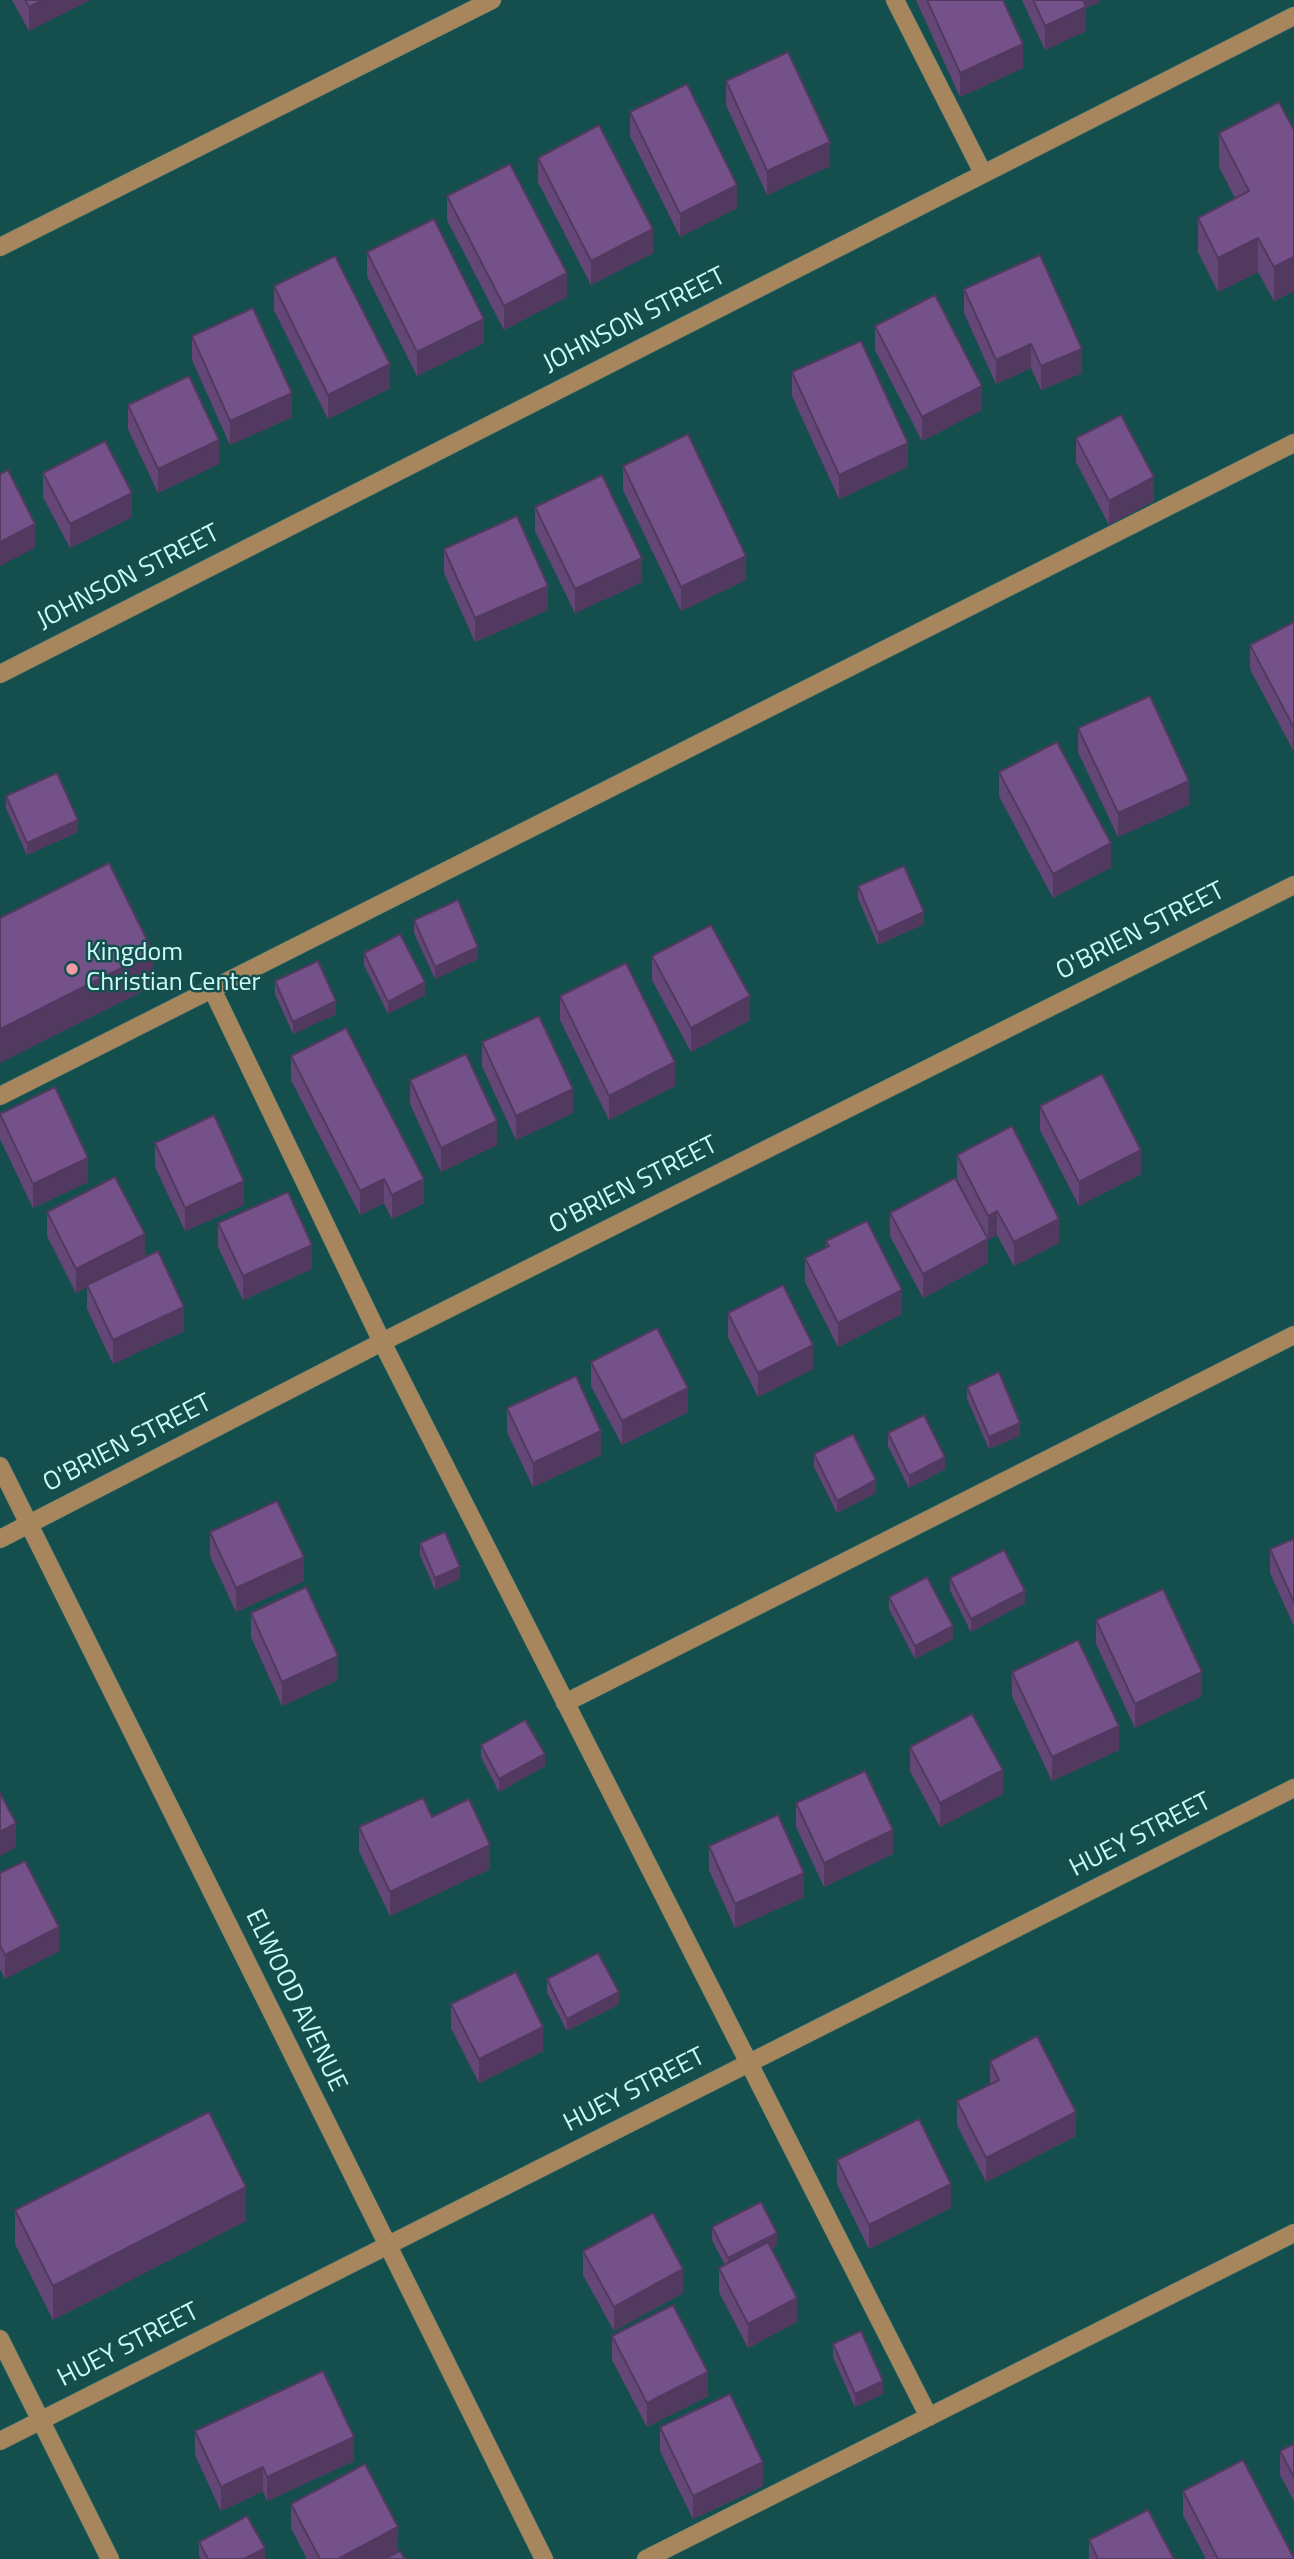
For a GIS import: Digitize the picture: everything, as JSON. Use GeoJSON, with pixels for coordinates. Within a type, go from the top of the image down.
{"type":"FeatureCollection","features":[{"type":"Feature","properties":{"kind":"street"},"geometry":{"type":"LineString","coordinates":[[0,247],[492,0]]}},
{"type":"Feature","properties":{"kind":"street"},"geometry":{"type":"LineString","coordinates":[[895,0],[983,173]]}},
{"type":"Feature","properties":{"kind":"street","name":"JOHNSON STREET"},"geometry":{"type":"LineString","coordinates":[[2,668],[1294,16]]}},
{"type":"Feature","properties":{"kind":"street"},"geometry":{"type":"LineString","coordinates":[[0,1096],[1294,443]]}},
{"type":"Feature","properties":{"kind":"street","name":"O'BRIEN STREET"},"geometry":{"type":"LineString","coordinates":[[0,1539],[382,1342],[1294,885]]}},
{"type":"Feature","properties":{"kind":"street"},"geometry":{"type":"LineString","coordinates":[[212,989],[382,1342],[929,2417]]}},
{"type":"Feature","properties":{"kind":"street"},"geometry":{"type":"LineString","coordinates":[[565,1703],[1294,1335]]}},
{"type":"Feature","properties":{"kind":"street","name":"ELWOOD AVENUE"},"geometry":{"type":"LineString","coordinates":[[0,1466],[544,2559]]}},
{"type":"Feature","properties":{"kind":"street","name":"HUEY STREET"},"geometry":{"type":"LineString","coordinates":[[0,2441],[1294,1788]]}},
{"type":"Feature","properties":{"kind":"street"},"geometry":{"type":"LineString","coordinates":[[646,2559],[1294,2233]]}},
{"type":"Feature","properties":{"kind":"street"},"geometry":{"type":"LineString","coordinates":[[0,2339],[110,2559]]}},
{"type":"Feature","properties":{"kind":"building"},"geometry":{"type":"Polygon","coordinates":[[[25,0],[43,0],[29,7],[25,0]]]}},
{"type":"Feature","properties":{"kind":"building"},"geometry":{"type":"Polygon","coordinates":[[[927,0],[1003,0],[1023,44],[960,73],[927,0]]]}},
{"type":"Feature","properties":{"kind":"building"},"geometry":{"type":"Polygon","coordinates":[[[1033,0],[1083,0],[1086,7],[1045,26],[1033,0]]]}},
{"type":"Feature","properties":{"kind":"building"},"geometry":{"type":"Polygon","coordinates":[[[788,52],[830,142],[767,171],[726,81],[788,52]]]}},
{"type":"Feature","properties":{"kind":"building"},"geometry":{"type":"Polygon","coordinates":[[[687,84],[737,185],[680,214],[630,112],[687,84]]]}},
{"type":"Feature","properties":{"kind":"building"},"geometry":{"type":"Polygon","coordinates":[[[1279,102],[1294,130],[1294,257],[1274,267],[1258,238],[1218,258],[1198,218],[1249,191],[1219,133],[1279,102]]]}},
{"type":"Feature","properties":{"kind":"building"},"geometry":{"type":"Polygon","coordinates":[[[599,125],[653,229],[591,261],[538,158],[599,125]]]}},
{"type":"Feature","properties":{"kind":"building"},"geometry":{"type":"Polygon","coordinates":[[[510,164],[567,273],[504,306],[447,196],[510,164]]]}},
{"type":"Feature","properties":{"kind":"building"},"geometry":{"type":"Polygon","coordinates":[[[434,219],[484,319],[417,352],[367,252],[434,219]]]}},
{"type":"Feature","properties":{"kind":"building"},"geometry":{"type":"Polygon","coordinates":[[[1040,255],[1082,349],[1041,366],[1031,344],[996,360],[964,289],[1040,255]]]}},
{"type":"Feature","properties":{"kind":"building"},"geometry":{"type":"Polygon","coordinates":[[[335,256],[390,364],[328,395],[274,286],[335,256]]]}},
{"type":"Feature","properties":{"kind":"building"},"geometry":{"type":"Polygon","coordinates":[[[935,295],[982,386],[922,417],[875,326],[935,295]]]}},
{"type":"Feature","properties":{"kind":"building"},"geometry":{"type":"Polygon","coordinates":[[[253,308],[292,393],[230,421],[192,336],[253,308]]]}},
{"type":"Feature","properties":{"kind":"building"},"geometry":{"type":"Polygon","coordinates":[[[861,341],[908,443],[839,475],[792,372],[861,341]]]}},
{"type":"Feature","properties":{"kind":"building"},"geometry":{"type":"Polygon","coordinates":[[[189,376],[219,440],[158,469],[128,405],[189,376]]]}},
{"type":"Feature","properties":{"kind":"building"},"geometry":{"type":"Polygon","coordinates":[[[1121,415],[1154,477],[1109,501],[1076,438],[1121,415]]]}},
{"type":"Feature","properties":{"kind":"building"},"geometry":{"type":"Polygon","coordinates":[[[688,434],[746,556],[681,587],[623,466],[688,434]]]}},
{"type":"Feature","properties":{"kind":"building"},"geometry":{"type":"Polygon","coordinates":[[[105,441],[132,493],[70,524],[43,473],[105,441]]]}},
{"type":"Feature","properties":{"kind":"building"},"geometry":{"type":"Polygon","coordinates":[[[8,470],[35,524],[0,542],[0,474],[8,470]]]}},
{"type":"Feature","properties":{"kind":"building"},"geometry":{"type":"Polygon","coordinates":[[[602,475],[642,558],[575,589],[535,507],[602,475]]]}},
{"type":"Feature","properties":{"kind":"building"},"geometry":{"type":"Polygon","coordinates":[[[517,516],[548,586],[475,618],[444,549],[517,516]]]}},
{"type":"Feature","properties":{"kind":"building"},"geometry":{"type":"Polygon","coordinates":[[[1294,622],[1294,725],[1293,726],[1250,645],[1294,622]]]}},
{"type":"Feature","properties":{"kind":"building"},"geometry":{"type":"Polygon","coordinates":[[[1150,696],[1189,781],[1118,813],[1078,728],[1150,696]]]}},
{"type":"Feature","properties":{"kind":"building"},"geometry":{"type":"Polygon","coordinates":[[[1057,742],[1111,843],[1053,874],[999,772],[1057,742]]]}},
{"type":"Feature","properties":{"kind":"building"},"geometry":{"type":"Polygon","coordinates":[[[57,773],[78,820],[27,843],[6,796],[57,773]]]}},
{"type":"Feature","properties":{"kind":"building","name":"Kingdom Christian Center"},"geometry":{"type":"Polygon","coordinates":[[[109,863],[153,952],[0,1029],[0,918],[109,863]]]}},
{"type":"Feature","properties":{"kind":"building"},"geometry":{"type":"Polygon","coordinates":[[[904,866],[924,912],[878,933],[858,886],[904,866]]]}},
{"type":"Feature","properties":{"kind":"building"},"geometry":{"type":"Polygon","coordinates":[[[458,900],[478,947],[435,967],[414,920],[458,900]]]}},
{"type":"Feature","properties":{"kind":"building"},"geometry":{"type":"Polygon","coordinates":[[[711,925],[750,996],[691,1028],[652,956],[711,925]]]}},
{"type":"Feature","properties":{"kind":"building"},"geometry":{"type":"Polygon","coordinates":[[[400,934],[425,982],[388,1002],[364,953],[400,934]]]}},
{"type":"Feature","properties":{"kind":"building"},"geometry":{"type":"Polygon","coordinates":[[[318,961],[336,1001],[293,1022],[275,981],[318,961]]]}},
{"type":"Feature","properties":{"kind":"building"},"geometry":{"type":"Polygon","coordinates":[[[626,963],[675,1062],[609,1096],[560,996],[626,963]]]}},
{"type":"Feature","properties":{"kind":"building"},"geometry":{"type":"Polygon","coordinates":[[[539,1016],[573,1089],[516,1116],[482,1042],[539,1016]]]}},
{"type":"Feature","properties":{"kind":"building"},"geometry":{"type":"Polygon","coordinates":[[[346,1028],[424,1179],[392,1195],[384,1179],[360,1191],[291,1056],[346,1028]]]}},
{"type":"Feature","properties":{"kind":"building"},"geometry":{"type":"Polygon","coordinates":[[[466,1054],[497,1121],[441,1148],[410,1080],[466,1054]]]}},
{"type":"Feature","properties":{"kind":"building"},"geometry":{"type":"Polygon","coordinates":[[[1102,1074],[1141,1150],[1079,1182],[1040,1106],[1102,1074]]]}},
{"type":"Feature","properties":{"kind":"building"},"geometry":{"type":"Polygon","coordinates":[[[55,1087],[88,1158],[33,1184],[0,1114],[55,1087]]]}},
{"type":"Feature","properties":{"kind":"building"},"geometry":{"type":"Polygon","coordinates":[[[214,1115],[244,1181],[185,1208],[155,1143],[214,1115]]]}},
{"type":"Feature","properties":{"kind":"building"},"geometry":{"type":"Polygon","coordinates":[[[1012,1126],[1059,1219],[1014,1242],[997,1211],[988,1216],[957,1155],[1012,1126]]]}},
{"type":"Feature","properties":{"kind":"building"},"geometry":{"type":"Polygon","coordinates":[[[115,1177],[145,1234],[76,1269],[47,1212],[115,1177]]]}},
{"type":"Feature","properties":{"kind":"building"},"geometry":{"type":"Polygon","coordinates":[[[955,1178],[988,1239],[923,1274],[890,1213],[955,1178]]]}},
{"type":"Feature","properties":{"kind":"building"},"geometry":{"type":"Polygon","coordinates":[[[288,1192],[312,1245],[243,1276],[218,1223],[288,1192]]]}},
{"type":"Feature","properties":{"kind":"building"},"geometry":{"type":"Polygon","coordinates":[[[867,1221],[902,1290],[838,1323],[805,1258],[829,1246],[826,1241],[867,1221]]]}},
{"type":"Feature","properties":{"kind":"building"},"geometry":{"type":"Polygon","coordinates":[[[158,1251],[184,1307],[113,1340],[87,1285],[158,1251]]]}},
{"type":"Feature","properties":{"kind":"building"},"geometry":{"type":"Polygon","coordinates":[[[783,1285],[813,1345],[758,1373],[728,1313],[783,1285]]]}},
{"type":"Feature","properties":{"kind":"building"},"geometry":{"type":"Polygon","coordinates":[[[657,1328],[688,1388],[622,1421],[591,1362],[657,1328]]]}},
{"type":"Feature","properties":{"kind":"building"},"geometry":{"type":"Polygon","coordinates":[[[999,1372],[1020,1423],[989,1437],[967,1387],[999,1372]]]}},
{"type":"Feature","properties":{"kind":"building"},"geometry":{"type":"Polygon","coordinates":[[[576,1376],[601,1431],[533,1463],[507,1408],[576,1376]]]}},
{"type":"Feature","properties":{"kind":"building"},"geometry":{"type":"Polygon","coordinates":[[[924,1415],[945,1457],[909,1476],[888,1433],[924,1415]]]}},
{"type":"Feature","properties":{"kind":"building"},"geometry":{"type":"Polygon","coordinates":[[[853,1434],[876,1480],[837,1501],[814,1454],[853,1434]]]}},
{"type":"Feature","properties":{"kind":"building"},"geometry":{"type":"Polygon","coordinates":[[[277,1501],[304,1557],[236,1588],[210,1532],[277,1501]]]}},
{"type":"Feature","properties":{"kind":"building"},"geometry":{"type":"Polygon","coordinates":[[[445,1532],[460,1567],[435,1578],[420,1543],[445,1532]]]}},
{"type":"Feature","properties":{"kind":"building"},"geometry":{"type":"Polygon","coordinates":[[[1294,1539],[1294,1602],[1270,1549],[1294,1539]]]}},
{"type":"Feature","properties":{"kind":"building"},"geometry":{"type":"Polygon","coordinates":[[[1004,1550],[1025,1591],[971,1619],[950,1578],[1004,1550]]]}},
{"type":"Feature","properties":{"kind":"building"},"geometry":{"type":"Polygon","coordinates":[[[927,1577],[953,1626],[915,1646],[889,1597],[927,1577]]]}},
{"type":"Feature","properties":{"kind":"building"},"geometry":{"type":"Polygon","coordinates":[[[306,1587],[338,1656],[282,1682],[251,1613],[306,1587]]]}},
{"type":"Feature","properties":{"kind":"building"},"geometry":{"type":"Polygon","coordinates":[[[1163,1589],[1202,1672],[1135,1704],[1096,1620],[1163,1589]]]}},
{"type":"Feature","properties":{"kind":"building"},"geometry":{"type":"Polygon","coordinates":[[[1078,1640],[1119,1726],[1052,1757],[1012,1672],[1078,1640]]]}},
{"type":"Feature","properties":{"kind":"building"},"geometry":{"type":"Polygon","coordinates":[[[972,1714],[1003,1770],[940,1803],[910,1747],[972,1714]]]}},
{"type":"Feature","properties":{"kind":"building"},"geometry":{"type":"Polygon","coordinates":[[[525,1720],[545,1754],[499,1779],[481,1745],[525,1720]]]}},
{"type":"Feature","properties":{"kind":"building"},"geometry":{"type":"Polygon","coordinates":[[[865,1771],[893,1830],[824,1863],[796,1803],[865,1771]]]}},
{"type":"Feature","properties":{"kind":"building"},"geometry":{"type":"Polygon","coordinates":[[[0,1793],[16,1823],[0,1832],[0,1793]]]}},
{"type":"Feature","properties":{"kind":"building"},"geometry":{"type":"Polygon","coordinates":[[[423,1798],[432,1817],[469,1799],[490,1845],[390,1892],[359,1827],[423,1798]]]}},
{"type":"Feature","properties":{"kind":"building"},"geometry":{"type":"Polygon","coordinates":[[[778,1815],[804,1873],[735,1904],[709,1846],[778,1815]]]}},
{"type":"Feature","properties":{"kind":"building"},"geometry":{"type":"Polygon","coordinates":[[[25,1861],[59,1927],[5,1955],[0,1945],[0,1873],[25,1861]]]}},
{"type":"Feature","properties":{"kind":"building"},"geometry":{"type":"Polygon","coordinates":[[[598,1953],[619,1992],[567,2019],[547,1979],[598,1953]]]}},
{"type":"Feature","properties":{"kind":"building"},"geometry":{"type":"Polygon","coordinates":[[[516,1972],[543,2027],[479,2059],[451,2004],[516,1972]]]}},
{"type":"Feature","properties":{"kind":"building"},"geometry":{"type":"Polygon","coordinates":[[[1037,2036],[1076,2112],[986,2158],[957,2101],[999,2080],[990,2061],[1037,2036]]]}},
{"type":"Feature","properties":{"kind":"building"},"geometry":{"type":"Polygon","coordinates":[[[209,2112],[246,2187],[53,2286],[15,2210],[209,2112]]]}},
{"type":"Feature","properties":{"kind":"building"},"geometry":{"type":"Polygon","coordinates":[[[919,2119],[951,2184],[869,2225],[837,2160],[919,2119]]]}},
{"type":"Feature","properties":{"kind":"building"},"geometry":{"type":"Polygon","coordinates":[[[761,2202],[777,2233],[728,2258],[712,2227],[761,2202]]]}},
{"type":"Feature","properties":{"kind":"building"},"geometry":{"type":"Polygon","coordinates":[[[653,2213],[683,2269],[614,2307],[583,2251],[653,2213]]]}},
{"type":"Feature","properties":{"kind":"building"},"geometry":{"type":"Polygon","coordinates":[[[768,2242],[797,2298],[748,2324],[719,2268],[768,2242]]]}},
{"type":"Feature","properties":{"kind":"building"},"geometry":{"type":"Polygon","coordinates":[[[673,2305],[708,2372],[647,2403],[612,2336],[673,2305]]]}},
{"type":"Feature","properties":{"kind":"building"},"geometry":{"type":"Polygon","coordinates":[[[861,2331],[883,2381],[855,2394],[833,2344],[861,2331]]]}},
{"type":"Feature","properties":{"kind":"building"},"geometry":{"type":"Polygon","coordinates":[[[323,2371],[354,2437],[267,2477],[263,2467],[221,2487],[195,2431],[323,2371]]]}},
{"type":"Feature","properties":{"kind":"building"},"geometry":{"type":"Polygon","coordinates":[[[730,2394],[763,2462],[693,2496],[660,2427],[730,2394]]]}},
{"type":"Feature","properties":{"kind":"building"},"geometry":{"type":"Polygon","coordinates":[[[1294,2444],[1294,2477],[1280,2451],[1294,2444]]]}},
{"type":"Feature","properties":{"kind":"building"},"geometry":{"type":"Polygon","coordinates":[[[1243,2460],[1294,2559],[1218,2559],[1183,2491],[1243,2460]]]}},
{"type":"Feature","properties":{"kind":"building"},"geometry":{"type":"Polygon","coordinates":[[[365,2464],[398,2527],[338,2559],[320,2559],[291,2504],[365,2464]]]}},
{"type":"Feature","properties":{"kind":"building"},"geometry":{"type":"Polygon","coordinates":[[[1148,2510],[1174,2559],[1098,2559],[1089,2540],[1148,2510]]]}},
{"type":"Feature","properties":{"kind":"building"},"geometry":{"type":"Polygon","coordinates":[[[247,2516],[265,2548],[244,2559],[208,2559],[199,2542],[247,2516]]]}},
{"type":"Feature","properties":{"kind":"building"},"geometry":{"type":"Polygon","coordinates":[[[400,2551],[405,2559],[384,2559],[400,2551]]]}},
{"type":"Feature","properties":{"kind":"place","name":"Kingdom Christian Center"},"geometry":{"type":"Point","coordinates":[72,969]}}]}
